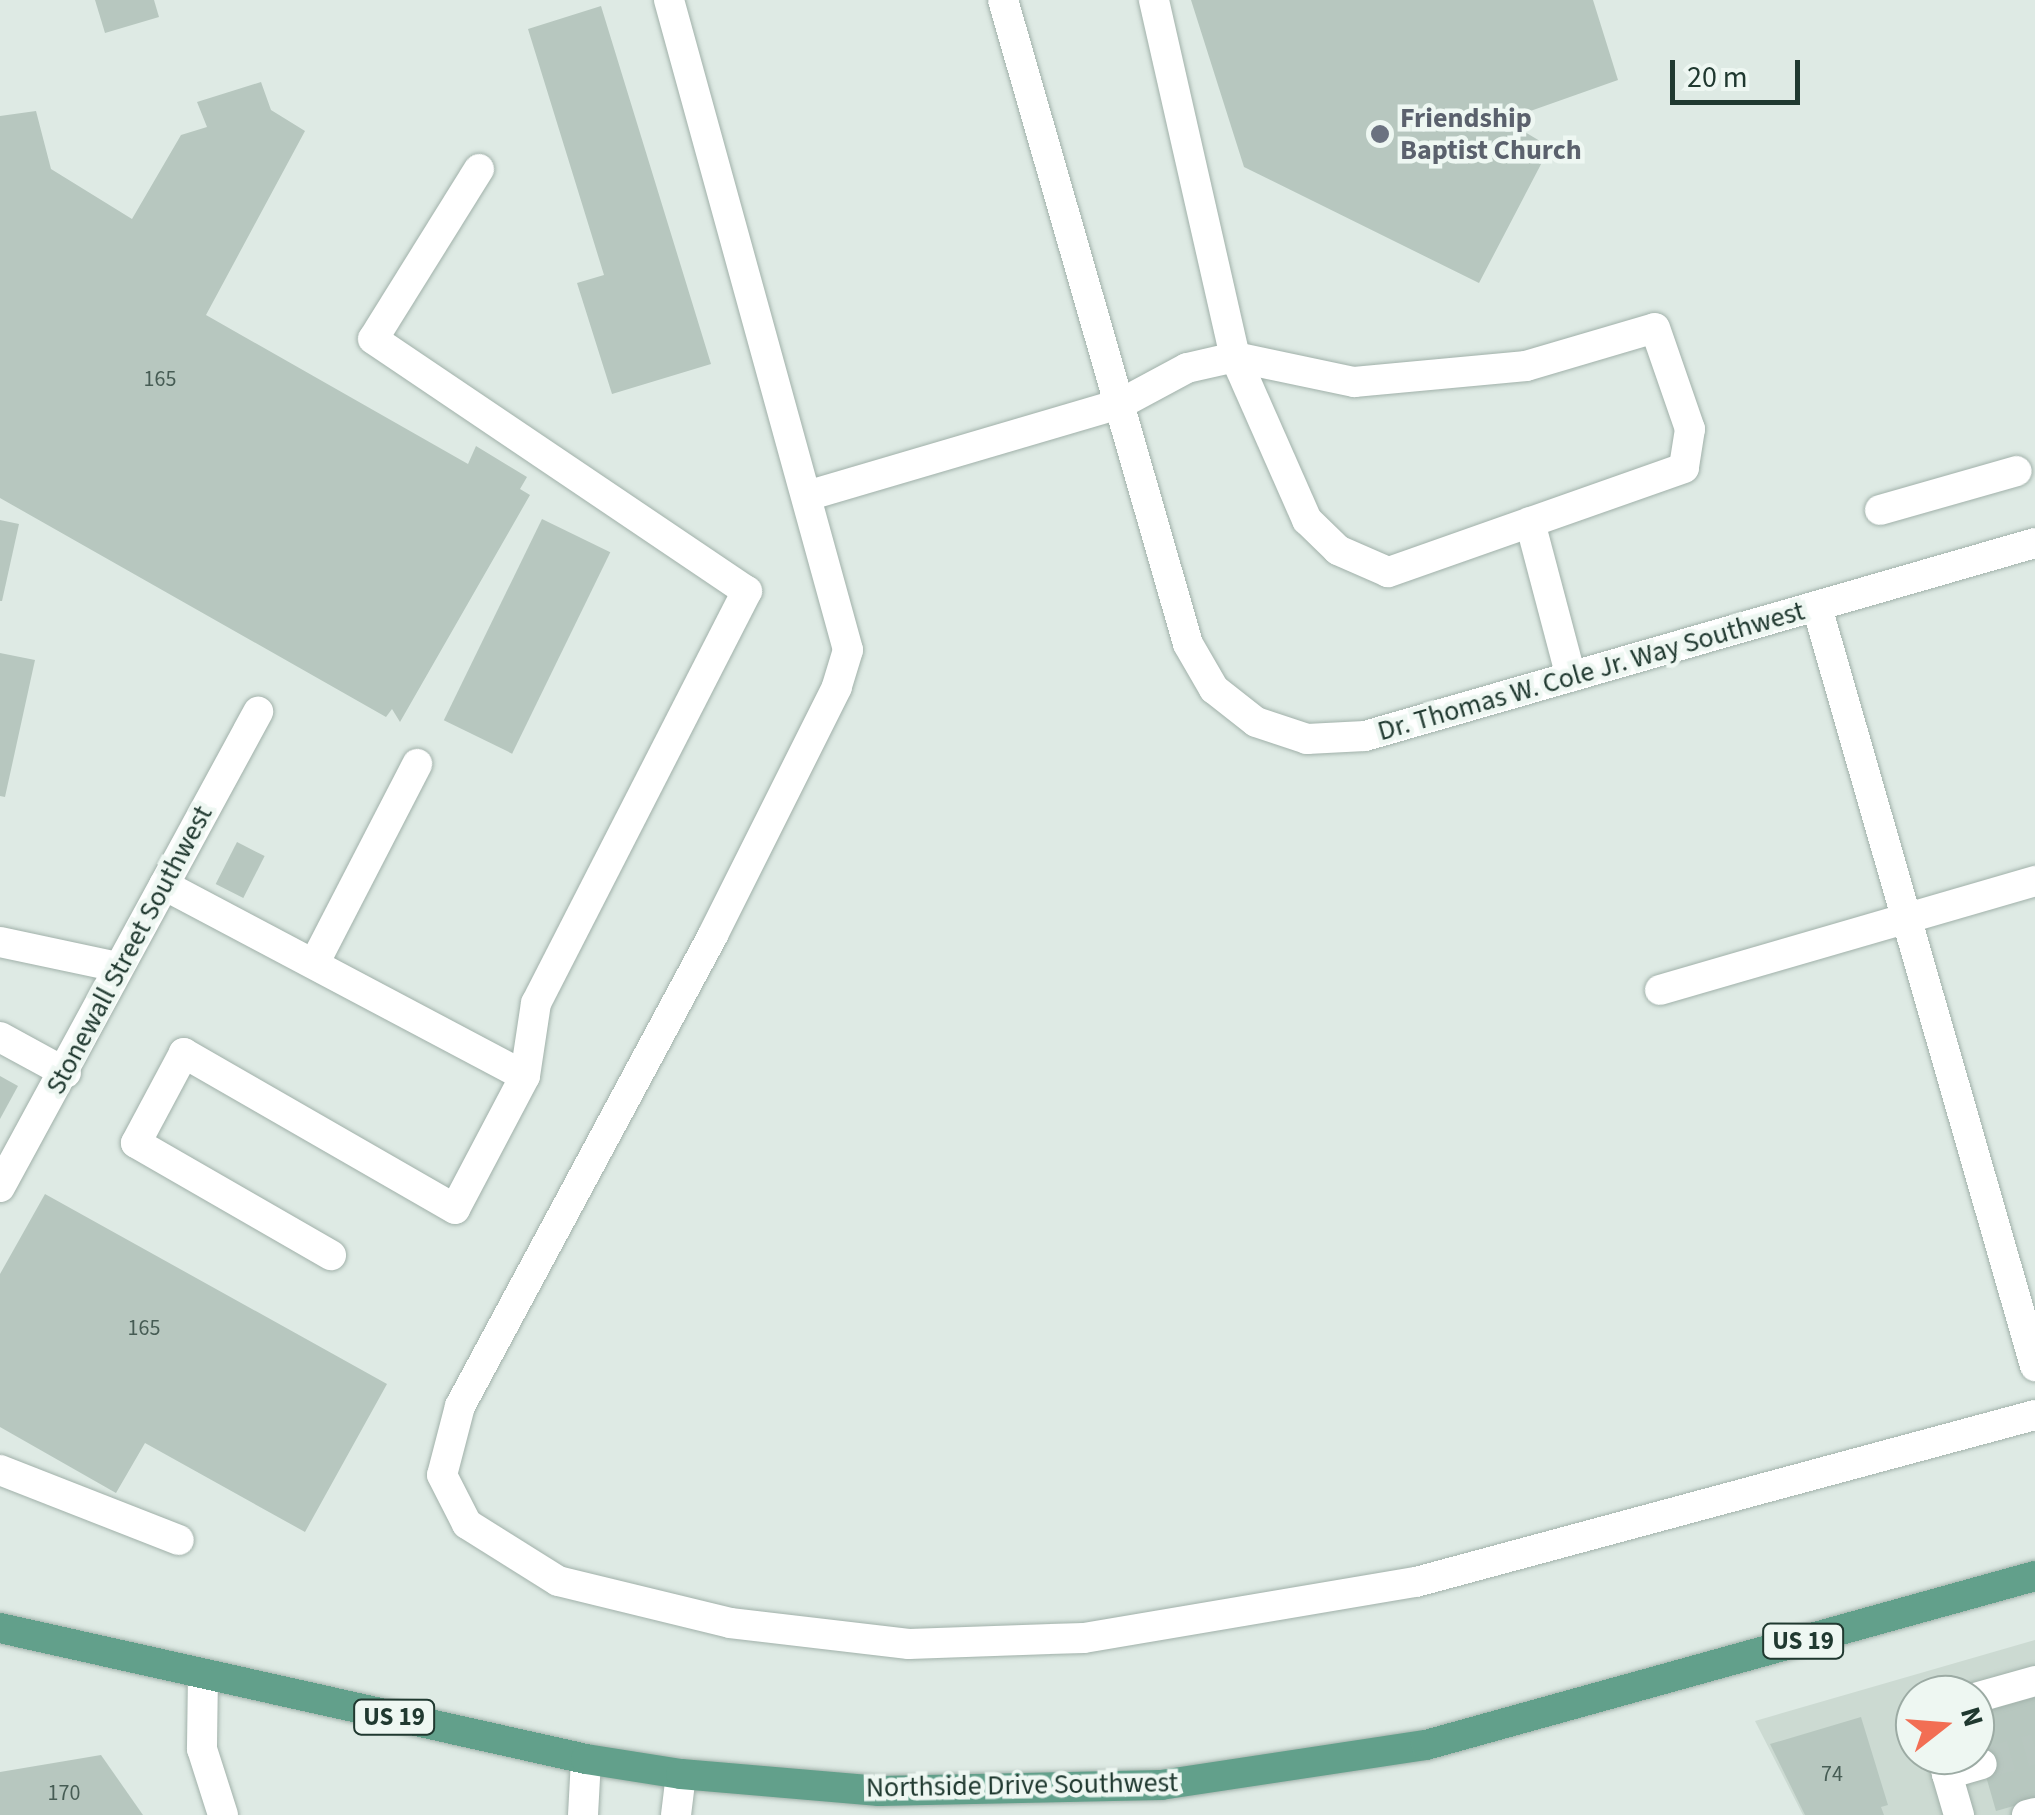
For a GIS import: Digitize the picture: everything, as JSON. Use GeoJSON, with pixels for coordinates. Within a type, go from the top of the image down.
{"type":"FeatureCollection","features":[{"type":"Feature","properties":{"kind":"main road","name":"Northside Drive Southwest"},"geometry":{"type":"LineString","coordinates":[[0,1628],[586,1759],[681,1774],[879,1791],[1161,1785],[1426,1745],[2035,1576]]}},
{"type":"Feature","properties":{"kind":"street"},"geometry":{"type":"LineString","coordinates":[[669,0],[848,650],[836,688],[704,952],[460,1406],[442,1474],[467,1524],[558,1581],[730,1623],[910,1644],[1084,1638],[1416,1582],[2035,1415]]}},
{"type":"Feature","properties":{"kind":"street","name":"Dr. Thomas W. Cole Jr. Way Southwest"},"geometry":{"type":"LineString","coordinates":[[1003,0],[1188,644],[1214,689],[1256,722],[1307,740],[1365,736],[2035,543]]}},
{"type":"Feature","properties":{"kind":"street"},"geometry":{"type":"LineString","coordinates":[[807,496],[1120,404],[1186,368],[1235,356],[1354,382],[1526,366],[1655,328],[1690,429],[1684,468],[1388,572],[1338,550],[1307,520],[1235,356],[1154,0]]}},
{"type":"Feature","properties":{"kind":"street"},"geometry":{"type":"LineString","coordinates":[[331,1255],[136,1142],[184,1053],[455,1209],[525,1076],[536,1003],[747,590],[373,340],[479,169]]}},
{"type":"Feature","properties":{"kind":"street"},"geometry":{"type":"LineString","coordinates":[[1880,510],[2017,472]]}},
{"type":"Feature","properties":{"kind":"street"},"geometry":{"type":"LineString","coordinates":[[1530,522],[1571,677]]}},
{"type":"Feature","properties":{"kind":"street"},"geometry":{"type":"LineString","coordinates":[[1816,607],[2035,1366]]}},
{"type":"Feature","properties":{"kind":"street","name":"Stonewall Street Southwest"},"geometry":{"type":"LineString","coordinates":[[0,1187],[66,1073],[118,967],[258,712]]}},
{"type":"Feature","properties":{"kind":"street"},"geometry":{"type":"LineString","coordinates":[[315,962],[417,764]]}},
{"type":"Feature","properties":{"kind":"street"},"geometry":{"type":"LineString","coordinates":[[1660,990],[2035,881]]}},
{"type":"Feature","properties":{"kind":"street"},"geometry":{"type":"LineString","coordinates":[[164,885],[525,1076]]}},
{"type":"Feature","properties":{"kind":"street"},"geometry":{"type":"LineString","coordinates":[[0,942],[118,967]]}},
{"type":"Feature","properties":{"kind":"street"},"geometry":{"type":"LineString","coordinates":[[0,1037],[66,1073]]}},
{"type":"Feature","properties":{"kind":"street"},"geometry":{"type":"LineString","coordinates":[[0,1470],[179,1540]]}},
{"type":"Feature","properties":{"kind":"street"},"geometry":{"type":"LineString","coordinates":[[203,1674],[202,1749],[223,1815]]}},
{"type":"Feature","properties":{"kind":"street"},"geometry":{"type":"LineString","coordinates":[[1995,1692],[2035,1681]]}},
{"type":"Feature","properties":{"kind":"street"},"geometry":{"type":"LineString","coordinates":[[583,1815],[586,1759]]}},
{"type":"Feature","properties":{"kind":"street"},"geometry":{"type":"LineString","coordinates":[[676,1815],[681,1774]]}},
{"type":"Feature","properties":{"kind":"street"},"geometry":{"type":"LineString","coordinates":[[1947,1775],[1959,1815]]}},
{"type":"Feature","properties":{"kind":"street"},"geometry":{"type":"LineString","coordinates":[[2027,1815],[2035,1813]]}},
{"type":"Feature","properties":{"kind":"shaded area"},"geometry":{"type":"Polygon","coordinates":[[[2035,1640],[2035,1815],[1803,1815],[1755,1721],[1895,1680],[1895,1775],[1995,1775],[1995,1675],[1914,1675],[2035,1640]]]}},
{"type":"Feature","properties":{"kind":"building"},"geometry":{"type":"Polygon","coordinates":[[[95,0],[154,0],[159,17],[105,33],[95,0]]]}},
{"type":"Feature","properties":{"kind":"building","name":"Friendship Baptist Church"},"geometry":{"type":"Polygon","coordinates":[[[1191,0],[1593,0],[1618,80],[1505,120],[1550,147],[1479,283],[1244,167],[1191,0]]]}},
{"type":"Feature","properties":{"kind":"building"},"geometry":{"type":"Polygon","coordinates":[[[601,6],[711,364],[612,394],[577,283],[604,275],[528,29],[601,6]]]}},
{"type":"Feature","properties":{"kind":"building"},"geometry":{"type":"Polygon","coordinates":[[[261,82],[271,110],[305,131],[206,315],[468,464],[476,446],[527,477],[520,489],[530,495],[400,722],[392,709],[386,717],[0,498],[0,116],[36,111],[51,169],[132,219],[181,135],[207,127],[197,102],[261,82]]]}},
{"type":"Feature","properties":{"kind":"building"},"geometry":{"type":"Polygon","coordinates":[[[542,519],[610,552],[512,754],[444,720],[542,519]]]}},
{"type":"Feature","properties":{"kind":"building"},"geometry":{"type":"Polygon","coordinates":[[[0,520],[19,524],[2,601],[0,601],[0,520]]]}},
{"type":"Feature","properties":{"kind":"building"},"geometry":{"type":"Polygon","coordinates":[[[0,653],[35,660],[5,797],[0,796],[0,653]]]}},
{"type":"Feature","properties":{"kind":"building"},"geometry":{"type":"Polygon","coordinates":[[[237,842],[265,856],[243,898],[216,884],[237,842]]]}},
{"type":"Feature","properties":{"kind":"building"},"geometry":{"type":"Polygon","coordinates":[[[0,1076],[18,1086],[0,1119],[0,1076]]]}},
{"type":"Feature","properties":{"kind":"building"},"geometry":{"type":"Polygon","coordinates":[[[45,1194],[387,1384],[305,1532],[145,1443],[116,1493],[0,1427],[0,1274],[45,1194]]]}},
{"type":"Feature","properties":{"kind":"building"},"geometry":{"type":"Polygon","coordinates":[[[2035,1697],[2035,1800],[1996,1811],[1986,1775],[1995,1775],[1995,1708],[2035,1697]]]}},
{"type":"Feature","properties":{"kind":"building"},"geometry":{"type":"Polygon","coordinates":[[[1861,1717],[1888,1805],[1881,1807],[1884,1815],[1805,1815],[1770,1744],[1861,1717]]]}},
{"type":"Feature","properties":{"kind":"building"},"geometry":{"type":"Polygon","coordinates":[[[101,1755],[143,1815],[0,1815],[0,1772],[101,1755]]]}},
{"type":"Feature","properties":{"kind":"tunnel"},"geometry":{"type":"LineString","coordinates":[[1995,1760],[2035,1749]]}},
{"type":"Feature","properties":{"kind":"place","name":"Friendship Baptist Church"},"geometry":{"type":"Point","coordinates":[1380,134]}}]}
